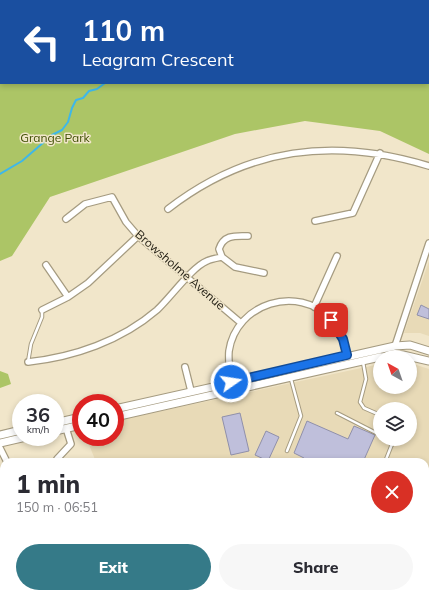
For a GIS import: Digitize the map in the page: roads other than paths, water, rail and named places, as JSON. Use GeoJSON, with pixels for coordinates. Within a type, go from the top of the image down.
{"type":"FeatureCollection","features":[{"type":"Feature","properties":{"kind":"street"},"geometry":{"type":"LineString","coordinates":[[168,209],[208,183],[240,168],[268,158],[296,152],[322,150],[380,153],[429,166]]}},
{"type":"Feature","properties":{"kind":"street"},"geometry":{"type":"LineString","coordinates":[[316,221],[352,213],[380,153]]}},
{"type":"Feature","properties":{"kind":"street","name":"Browsholme Avenue"},"geometry":{"type":"LineString","coordinates":[[66,219],[85,204],[112,197],[126,222],[138,236],[241,323]]}},
{"type":"Feature","properties":{"kind":"street"},"geometry":{"type":"LineString","coordinates":[[42,310],[68,297],[88,283],[138,236]]}},
{"type":"Feature","properties":{"kind":"street"},"geometry":{"type":"LineString","coordinates":[[248,236],[233,236],[225,239],[219,249],[222,257],[235,268],[264,273]]}},
{"type":"Feature","properties":{"kind":"street"},"geometry":{"type":"LineString","coordinates":[[395,350],[395,346],[429,243]]}},
{"type":"Feature","properties":{"kind":"street"},"geometry":{"type":"LineString","coordinates":[[314,307],[337,256]]}},
{"type":"Feature","properties":{"kind":"street"},"geometry":{"type":"LineString","coordinates":[[28,362],[89,349],[117,336],[155,311],[194,269],[206,261],[222,257]]}},
{"type":"Feature","properties":{"kind":"street"},"geometry":{"type":"LineString","coordinates":[[46,265],[68,297]]}},
{"type":"Feature","properties":{"kind":"street"},"geometry":{"type":"LineString","coordinates":[[233,391],[229,351],[234,336],[241,323],[257,309],[277,302],[300,302],[314,307],[326,315],[336,326],[343,339],[349,364]]}},
{"type":"Feature","properties":{"kind":"street"},"geometry":{"type":"LineString","coordinates":[[124,407],[288,368],[395,346],[410,345],[429,351]]}},
{"type":"Feature","properties":{"kind":"street"},"geometry":{"type":"LineString","coordinates":[[417,358],[429,361]]}},
{"type":"Feature","properties":{"kind":"street"},"geometry":{"type":"LineString","coordinates":[[124,415],[373,359]]}},
{"type":"Feature","properties":{"kind":"street"},"geometry":{"type":"LineString","coordinates":[[185,367],[191,392]]}},
{"type":"Feature","properties":{"kind":"street"},"geometry":{"type":"LineString","coordinates":[[288,368],[291,378]]}},
{"type":"Feature","properties":{"kind":"street"},"geometry":{"type":"LineString","coordinates":[[58,458],[71,444],[66,428],[72,425]]}},
{"type":"Feature","properties":{"kind":"street"},"geometry":{"type":"LineString","coordinates":[[0,435],[12,432]]}},
{"type":"Feature","properties":{"kind":"street"},"geometry":{"type":"LineString","coordinates":[[0,443],[12,440]]}},
{"type":"Feature","properties":{"kind":"street"},"geometry":{"type":"LineString","coordinates":[[0,448],[5,458]]}},
{"type":"Feature","properties":{"kind":"lane"},"geometry":{"type":"LineString","coordinates":[[28,362],[31,344],[42,317],[42,310]]}},
{"type":"Feature","properties":{"kind":"lane"},"geometry":{"type":"LineString","coordinates":[[363,361],[366,379],[360,402],[364,408],[373,411]]}},
{"type":"Feature","properties":{"kind":"lane"},"geometry":{"type":"LineString","coordinates":[[287,451],[301,416],[291,378]]}},
{"type":"Feature","properties":{"kind":"lane"},"geometry":{"type":"LineString","coordinates":[[337,413],[373,431]]}},
{"type":"Feature","properties":{"kind":"lane"},"geometry":{"type":"LineString","coordinates":[[387,458],[392,446]]}},
{"type":"Feature","properties":{"kind":"waterway"},"geometry":{"type":"LineString","coordinates":[[0,174],[22,161],[52,135],[62,130],[68,122],[76,100],[83,98],[89,91],[97,89],[104,84]]}},
{"type":"Feature","properties":{"kind":"park label","name":"Grange Park"},"geometry":{"type":"Point","coordinates":[55,138]}}]}
